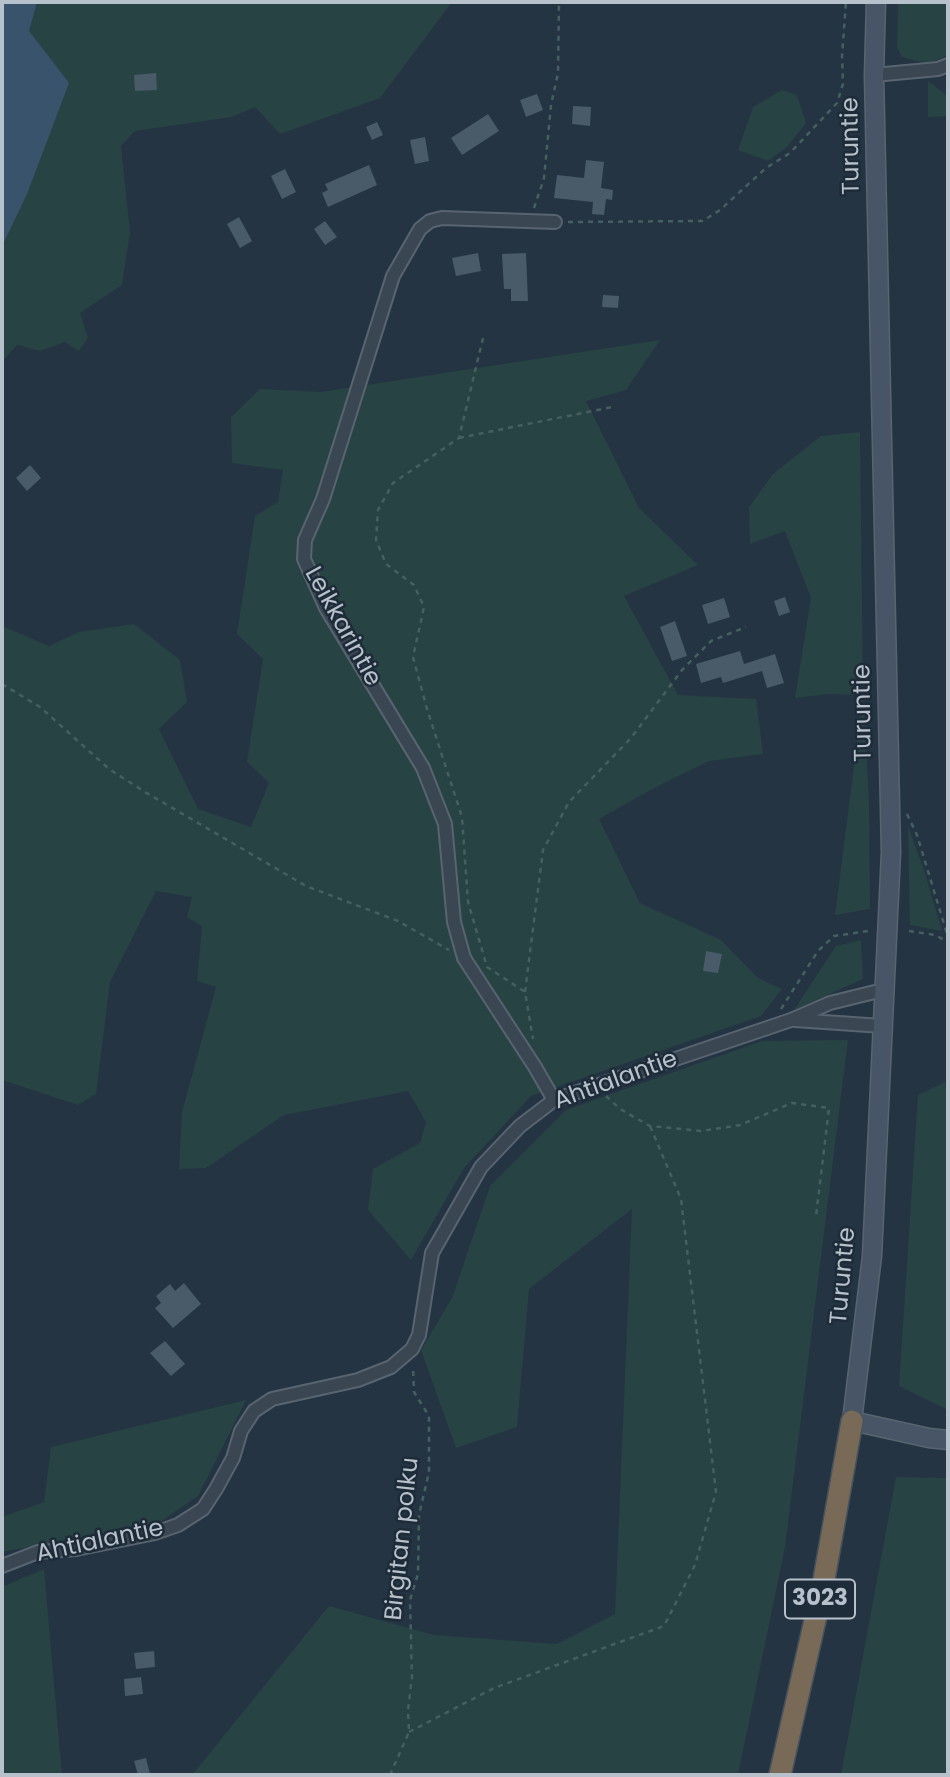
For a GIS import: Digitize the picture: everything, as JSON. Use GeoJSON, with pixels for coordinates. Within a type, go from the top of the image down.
{"type":"FeatureCollection","features":[{"type":"Feature","properties":{"kind":"highway","name":"3023"},"geometry":{"type":"LineString","coordinates":[[780,1775],[823,1585],[852,1421]]}},
{"type":"Feature","properties":{"kind":"main road","name":"Turuntie"},"geometry":{"type":"LineString","coordinates":[[852,1421],[872,1256],[891,852],[874,75],[876,2]]}},
{"type":"Feature","properties":{"kind":"main road"},"geometry":{"type":"LineString","coordinates":[[852,1421],[948,1440]]}},
{"type":"Feature","properties":{"kind":"street"},"geometry":{"type":"LineString","coordinates":[[874,75],[938,69],[948,65]]}},
{"type":"Feature","properties":{"kind":"street","name":"Leikkarintie"},"geometry":{"type":"LineString","coordinates":[[554,1100],[464,958],[454,922],[445,824],[423,768],[316,586],[304,559],[304,540],[323,499],[393,276],[420,229],[430,221],[442,218],[555,222]]}},
{"type":"Feature","properties":{"kind":"street","name":"Ahtialantie"},"geometry":{"type":"LineString","coordinates":[[2,1566],[38,1552],[76,1549],[155,1533],[178,1525],[203,1509],[233,1458],[241,1431],[254,1411],[272,1399],[358,1380],[391,1367],[412,1349],[419,1335],[432,1253],[481,1167],[520,1126],[554,1100],[791,1020],[830,1003],[883,990]]}},
{"type":"Feature","properties":{"kind":"street","name":"Ahtialantie"},"geometry":{"type":"LineString","coordinates":[[791,1020],[882,1026]]}},
{"type":"Feature","properties":{"kind":"path"},"geometry":{"type":"LineString","coordinates":[[530,221],[544,178],[551,105],[558,73],[559,2]]}},
{"type":"Feature","properties":{"kind":"path"},"geometry":{"type":"LineString","coordinates":[[555,222],[703,221],[720,210],[766,169],[790,153],[837,103],[843,83],[846,2]]}},
{"type":"Feature","properties":{"kind":"path"},"geometry":{"type":"LineString","coordinates":[[459,438],[483,338]]}},
{"type":"Feature","properties":{"kind":"path"},"geometry":{"type":"LineString","coordinates":[[525,992],[487,967],[468,902],[462,817],[413,657],[424,607],[414,585],[386,564],[376,540],[378,510],[393,483],[459,438],[612,408]]}},
{"type":"Feature","properties":{"kind":"path"},"geometry":{"type":"LineString","coordinates":[[535,1067],[525,992],[543,850],[569,802],[631,738],[682,670],[710,641],[746,627]]}},
{"type":"Feature","properties":{"kind":"path"},"geometry":{"type":"LineString","coordinates":[[2,684],[40,708],[109,769],[145,792],[306,886],[398,921],[464,958]]}},
{"type":"Feature","properties":{"kind":"path"},"geometry":{"type":"LineString","coordinates":[[890,795],[906,814],[917,835],[948,937]]}},
{"type":"Feature","properties":{"kind":"path"},"geometry":{"type":"LineString","coordinates":[[770,1027],[818,951],[834,936],[868,931]]}},
{"type":"Feature","properties":{"kind":"path"},"geometry":{"type":"LineString","coordinates":[[909,931],[935,935],[948,942]]}},
{"type":"Feature","properties":{"kind":"path"},"geometry":{"type":"LineString","coordinates":[[594,1087],[620,1109],[650,1126],[701,1131],[740,1125],[792,1104],[829,1108],[816,1216]]}},
{"type":"Feature","properties":{"kind":"path"},"geometry":{"type":"LineString","coordinates":[[408,1732],[494,1688],[663,1626],[695,1565],[716,1492],[681,1199],[650,1126]]}},
{"type":"Feature","properties":{"kind":"path","name":"Birgitan polku"},"geometry":{"type":"LineString","coordinates":[[390,1775],[408,1732],[412,1677],[410,1600],[418,1574],[419,1515],[429,1472],[429,1416],[414,1392],[412,1349]]}},
{"type":"Feature","properties":{"kind":"green space"},"geometry":{"type":"Polygon","coordinates":[[[2,2],[452,2],[380,98],[280,134],[255,107],[232,117],[135,131],[121,146],[130,232],[122,285],[80,313],[88,338],[79,351],[65,342],[40,351],[17,345],[2,362],[2,2]]]}},
{"type":"Feature","properties":{"kind":"green space"},"geometry":{"type":"Polygon","coordinates":[[[898,2],[948,2],[948,54],[931,62],[902,57],[897,48],[898,2]]]}},
{"type":"Feature","properties":{"kind":"green space"},"geometry":{"type":"Polygon","coordinates":[[[928,81],[948,96],[948,116],[928,117],[928,81]]]}},
{"type":"Feature","properties":{"kind":"green space"},"geometry":{"type":"Polygon","coordinates":[[[782,90],[797,95],[806,123],[787,147],[768,161],[738,150],[753,107],[782,90]]]}},
{"type":"Feature","properties":{"kind":"green space"},"geometry":{"type":"Polygon","coordinates":[[[660,340],[626,390],[586,401],[639,508],[698,565],[624,596],[678,695],[756,699],[763,754],[709,761],[599,819],[640,903],[721,940],[758,978],[782,989],[761,1016],[531,1096],[464,1168],[411,1260],[368,1210],[373,1169],[420,1143],[426,1122],[408,1091],[284,1115],[206,1168],[179,1169],[182,1112],[216,987],[197,981],[202,926],[187,917],[192,897],[156,891],[110,982],[96,1094],[78,1105],[2,1080],[2,626],[49,646],[79,632],[134,624],[180,660],[187,702],[159,729],[198,809],[251,827],[269,783],[247,762],[263,659],[237,634],[255,516],[278,502],[283,470],[232,463],[231,417],[260,389],[321,392],[660,340]]]}},
{"type":"Feature","properties":{"kind":"green space"},"geometry":{"type":"Polygon","coordinates":[[[860,432],[863,694],[869,800],[870,909],[835,915],[863,695],[828,694],[795,698],[811,598],[785,531],[750,544],[749,507],[773,474],[821,436],[860,432]]]}},
{"type":"Feature","properties":{"kind":"green space"},"geometry":{"type":"Polygon","coordinates":[[[908,826],[925,873],[942,931],[910,925],[908,826]]]}},
{"type":"Feature","properties":{"kind":"green space"},"geometry":{"type":"Polygon","coordinates":[[[861,940],[863,979],[794,1010],[836,946],[861,940]]]}},
{"type":"Feature","properties":{"kind":"green space"},"geometry":{"type":"Polygon","coordinates":[[[848,1040],[785,1547],[738,1775],[192,1775],[329,1606],[434,1635],[557,1644],[615,1614],[632,1209],[529,1289],[517,1427],[456,1448],[421,1350],[452,1298],[490,1186],[566,1110],[762,1041],[848,1040]]]}},
{"type":"Feature","properties":{"kind":"green space"},"geometry":{"type":"Polygon","coordinates":[[[945,1082],[948,1098],[948,1410],[899,1386],[918,1095],[945,1082]]]}},
{"type":"Feature","properties":{"kind":"green space"},"geometry":{"type":"Polygon","coordinates":[[[246,1400],[198,1496],[160,1522],[2,1552],[2,1517],[44,1502],[51,1447],[246,1400]]]}},
{"type":"Feature","properties":{"kind":"green space"},"geometry":{"type":"Polygon","coordinates":[[[896,1477],[948,1478],[948,1775],[841,1775],[896,1477]]]}},
{"type":"Feature","properties":{"kind":"green space"},"geometry":{"type":"Polygon","coordinates":[[[44,1569],[62,1775],[2,1775],[2,1587],[44,1569]]]}},
{"type":"Feature","properties":{"kind":"water"},"geometry":{"type":"Polygon","coordinates":[[[2,2],[37,2],[29,31],[69,83],[27,194],[2,246],[2,2]]]}},
{"type":"Feature","properties":{"kind":"building"},"geometry":{"type":"Polygon","coordinates":[[[156,73],[157,90],[135,91],[134,75],[156,73]]]}},
{"type":"Feature","properties":{"kind":"building"},"geometry":{"type":"Polygon","coordinates":[[[537,94],[543,110],[526,117],[520,100],[537,94]]]}},
{"type":"Feature","properties":{"kind":"building"},"geometry":{"type":"Polygon","coordinates":[[[573,106],[591,107],[590,126],[572,124],[573,106]]]}},
{"type":"Feature","properties":{"kind":"building"},"geometry":{"type":"Polygon","coordinates":[[[488,114],[499,131],[462,155],[451,138],[488,114]]]}},
{"type":"Feature","properties":{"kind":"building"},"geometry":{"type":"Polygon","coordinates":[[[377,122],[383,135],[372,140],[366,127],[377,122]]]}},
{"type":"Feature","properties":{"kind":"building"},"geometry":{"type":"Polygon","coordinates":[[[425,137],[429,161],[415,164],[410,140],[425,137]]]}},
{"type":"Feature","properties":{"kind":"building"},"geometry":{"type":"Polygon","coordinates":[[[586,160],[604,162],[601,188],[613,190],[612,200],[606,199],[604,215],[592,214],[593,202],[554,198],[557,175],[584,178],[586,160]]]}},
{"type":"Feature","properties":{"kind":"building"},"geometry":{"type":"Polygon","coordinates":[[[369,165],[377,185],[328,207],[322,193],[328,190],[325,184],[369,165]]]}},
{"type":"Feature","properties":{"kind":"building"},"geometry":{"type":"Polygon","coordinates":[[[285,169],[296,192],[282,199],[271,176],[285,169]]]}},
{"type":"Feature","properties":{"kind":"building"},"geometry":{"type":"Polygon","coordinates":[[[239,217],[252,241],[240,248],[227,224],[239,217]]]}},
{"type":"Feature","properties":{"kind":"building"},"geometry":{"type":"Polygon","coordinates":[[[325,221],[337,237],[325,245],[314,229],[325,221]]]}},
{"type":"Feature","properties":{"kind":"building"},"geometry":{"type":"Polygon","coordinates":[[[478,253],[481,271],[456,276],[452,258],[478,253]]]}},
{"type":"Feature","properties":{"kind":"building"},"geometry":{"type":"Polygon","coordinates":[[[526,253],[528,301],[511,301],[511,289],[504,289],[502,254],[526,253]]]}},
{"type":"Feature","properties":{"kind":"building"},"geometry":{"type":"Polygon","coordinates":[[[603,295],[619,296],[618,308],[602,307],[603,295]]]}},
{"type":"Feature","properties":{"kind":"building"},"geometry":{"type":"Polygon","coordinates":[[[30,465],[41,478],[27,491],[16,478],[30,465]]]}},
{"type":"Feature","properties":{"kind":"building"},"geometry":{"type":"Polygon","coordinates":[[[785,597],[790,612],[779,616],[774,601],[785,597]]]}},
{"type":"Feature","properties":{"kind":"building"},"geometry":{"type":"Polygon","coordinates":[[[724,598],[730,617],[708,624],[702,605],[724,598]]]}},
{"type":"Feature","properties":{"kind":"building"},"geometry":{"type":"Polygon","coordinates":[[[675,621],[687,656],[672,661],[660,627],[675,621]]]}},
{"type":"Feature","properties":{"kind":"building"},"geometry":{"type":"Polygon","coordinates":[[[740,651],[744,664],[775,654],[784,683],[767,688],[762,671],[723,683],[721,677],[701,683],[696,664],[740,651]]]}},
{"type":"Feature","properties":{"kind":"building"},"geometry":{"type":"Polygon","coordinates":[[[706,951],[722,954],[718,973],[703,971],[706,951]]]}},
{"type":"Feature","properties":{"kind":"building"},"geometry":{"type":"Polygon","coordinates":[[[184,1283],[201,1304],[173,1328],[155,1308],[161,1303],[156,1296],[170,1284],[175,1291],[184,1283]]]}},
{"type":"Feature","properties":{"kind":"building"},"geometry":{"type":"Polygon","coordinates":[[[165,1341],[185,1364],[171,1376],[150,1353],[165,1341]]]}},
{"type":"Feature","properties":{"kind":"building"},"geometry":{"type":"Polygon","coordinates":[[[154,1651],[155,1667],[136,1669],[134,1653],[154,1651]]]}},
{"type":"Feature","properties":{"kind":"building"},"geometry":{"type":"Polygon","coordinates":[[[141,1677],[143,1694],[125,1696],[124,1679],[141,1677]]]}},
{"type":"Feature","properties":{"kind":"building"},"geometry":{"type":"Polygon","coordinates":[[[146,1758],[150,1774],[138,1775],[134,1761],[146,1758]]]}}]}
